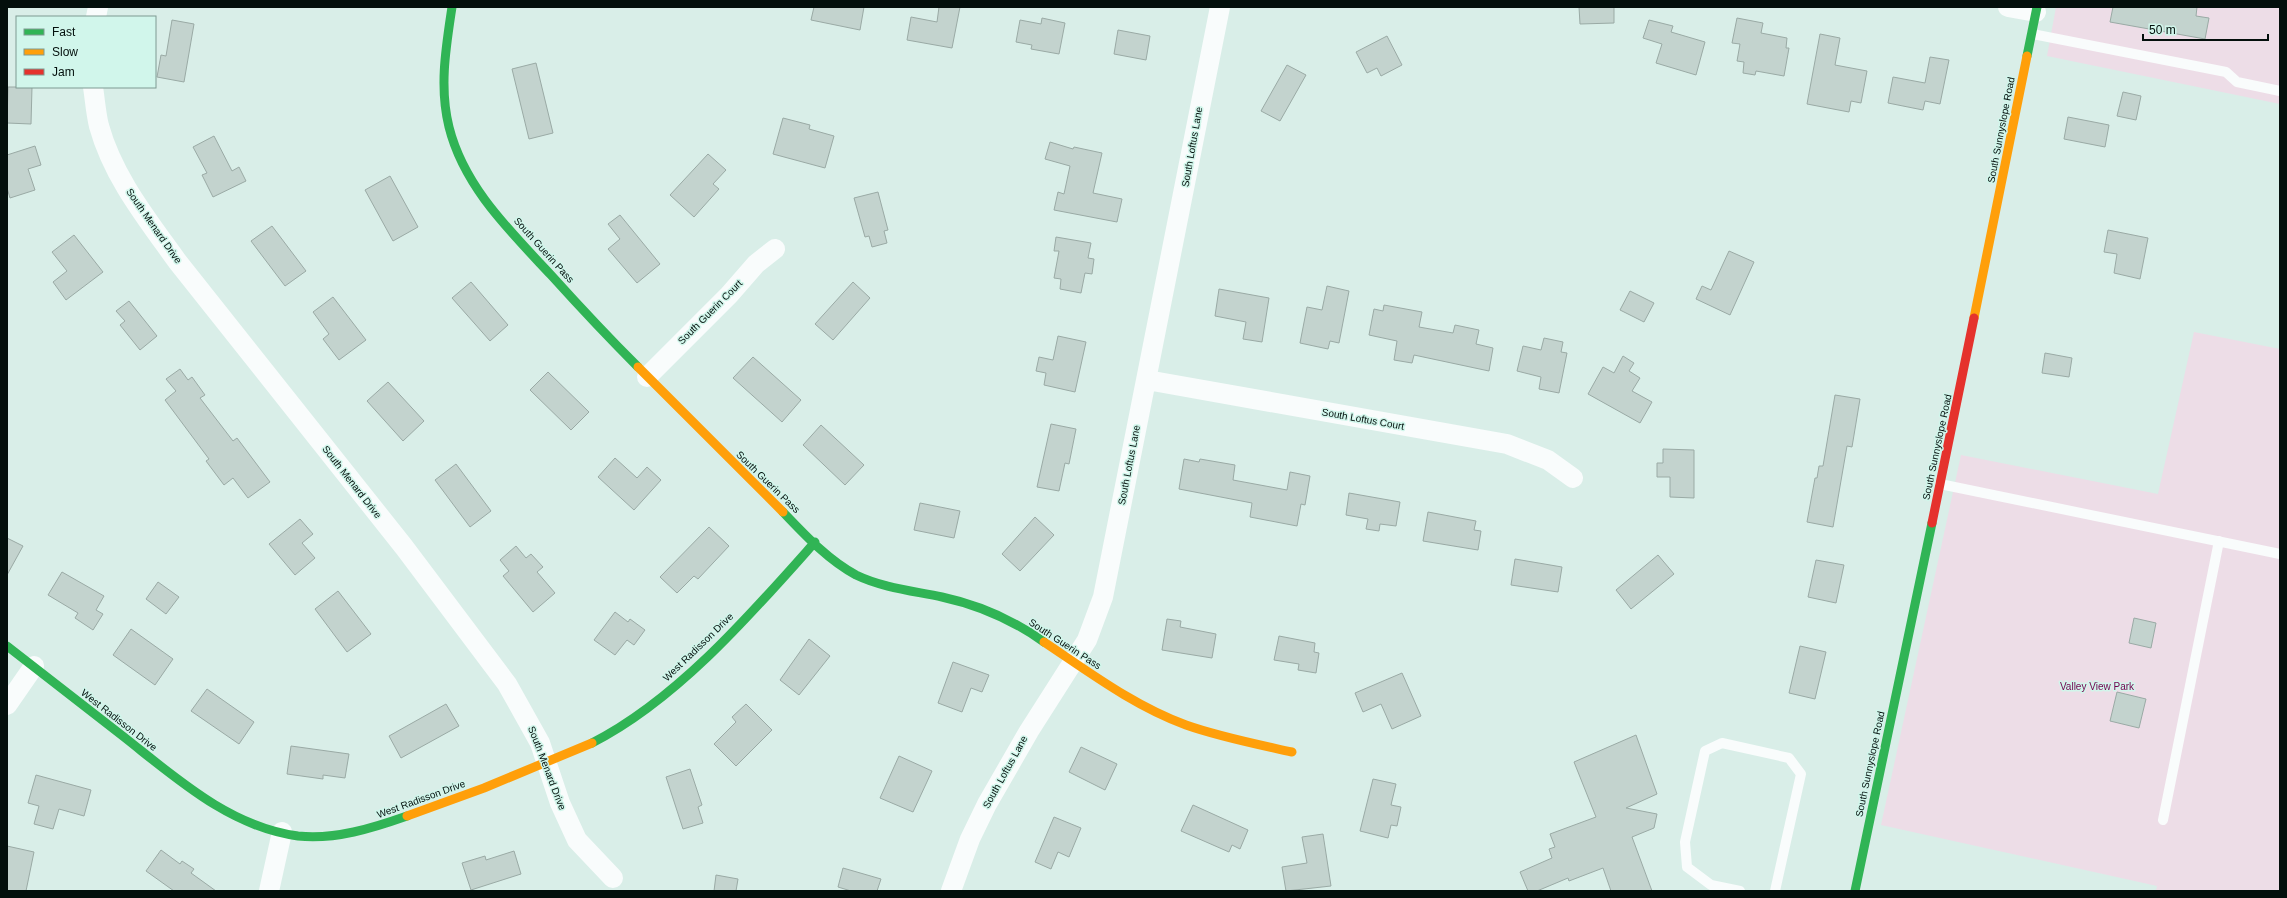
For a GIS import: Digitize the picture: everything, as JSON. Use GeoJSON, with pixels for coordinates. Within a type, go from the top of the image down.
{"type":"FeatureCollection","features":[{"type":"Feature","properties":{"kind":"street","name":"South Guerin Pass"},"geometry":{"type":"LineString","coordinates":[[452,7],[445,51],[443,82],[444,111],[455,148],[480,192],[519,240],[647,377],[815,542],[844,568],[860,577],[879,584],[972,604],[1002,616],[1049,644],[1073,662],[1146,706],[1184,724],[1292,752]]}},
{"type":"Feature","properties":{"kind":"street","name":"South Loftus Lane"},"geometry":{"type":"LineString","coordinates":[[951,891],[970,839],[987,804],[1029,731],[1087,640],[1103,597],[1220,7]]}},
{"type":"Feature","properties":{"kind":"street"},"geometry":{"type":"LineString","coordinates":[[2008,7],[2036,10]]}},
{"type":"Feature","properties":{"kind":"street","name":"South Sunnyslope Road"},"geometry":{"type":"LineString","coordinates":[[1855,891],[1940,484],[2036,10]]}},
{"type":"Feature","properties":{"kind":"street","name":"South Menard Drive"},"geometry":{"type":"LineString","coordinates":[[92,88],[99,126],[118,174],[145,215],[177,261],[404,547],[507,684],[529,721],[547,763],[560,803],[577,840],[613,878]]}},
{"type":"Feature","properties":{"kind":"street","name":"South Guerin Court"},"geometry":{"type":"LineString","coordinates":[[647,377],[729,295],[756,264],[775,249]]}},
{"type":"Feature","properties":{"kind":"street","name":"South Loftus Court"},"geometry":{"type":"LineString","coordinates":[[1147,380],[1507,444],[1548,460],[1573,478]]}},
{"type":"Feature","properties":{"kind":"street","name":"West Radisson Drive"},"geometry":{"type":"LineString","coordinates":[[7,646],[184,784],[217,807],[265,829],[299,836],[343,834],[375,827],[547,763],[593,742],[656,702],[772,592],[815,542]]}},
{"type":"Feature","properties":{"kind":"street"},"geometry":{"type":"LineString","coordinates":[[7,705],[34,666]]}},
{"type":"Feature","properties":{"kind":"street"},"geometry":{"type":"LineString","coordinates":[[269,891],[282,832]]}},
{"type":"Feature","properties":{"kind":"lane"},"geometry":{"type":"LineString","coordinates":[[2032,34],[2226,72],[2237,82],[2280,91]]}},
{"type":"Feature","properties":{"kind":"lane"},"geometry":{"type":"LineString","coordinates":[[1940,484],[2280,554]]}},
{"type":"Feature","properties":{"kind":"lane"},"geometry":{"type":"LineString","coordinates":[[2163,820],[2219,541]]}},
{"type":"Feature","properties":{"kind":"lane"},"geometry":{"type":"LineString","coordinates":[[1740,891],[1712,885],[1687,867],[1685,842],[1705,751],[1722,743],[1789,758],[1801,774],[1775,891]]}},
{"type":"Feature","properties":{"kind":"green space"},"geometry":{"type":"Polygon","coordinates":[[[2056,7],[2280,7],[2280,104],[2047,56],[2056,7]]]}},
{"type":"Feature","properties":{"kind":"green space","name":"Valley View Park"},"geometry":{"type":"Polygon","coordinates":[[[2194,332],[2280,349],[2280,891],[2156,891],[2157,886],[1881,825],[1961,455],[2158,494],[2194,332]]]}},
{"type":"Feature","properties":{"kind":"building"},"geometry":{"type":"Polygon","coordinates":[[[814,7],[864,7],[860,30],[811,20],[814,7]]]}},
{"type":"Feature","properties":{"kind":"building"},"geometry":{"type":"Polygon","coordinates":[[[939,7],[960,7],[952,48],[907,40],[911,17],[937,22],[939,7]]]}},
{"type":"Feature","properties":{"kind":"building"},"geometry":{"type":"Polygon","coordinates":[[[1579,7],[1614,7],[1614,23],[1580,24],[1579,7]]]}},
{"type":"Feature","properties":{"kind":"building"},"geometry":{"type":"Polygon","coordinates":[[[2113,7],[2197,7],[2196,16],[2209,18],[2205,39],[2110,22],[2113,7]]]}},
{"type":"Feature","properties":{"kind":"building"},"geometry":{"type":"Polygon","coordinates":[[[1042,18],[1065,23],[1059,54],[1031,49],[1032,45],[1016,42],[1020,20],[1041,24],[1042,18]]]}},
{"type":"Feature","properties":{"kind":"building"},"geometry":{"type":"Polygon","coordinates":[[[1737,18],[1763,23],[1761,33],[1787,38],[1786,48],[1789,48],[1784,76],[1756,71],[1755,75],[1743,73],[1744,62],[1737,61],[1740,44],[1732,43],[1737,18]]]}},
{"type":"Feature","properties":{"kind":"building"},"geometry":{"type":"Polygon","coordinates":[[[172,20],[194,24],[184,82],[157,77],[161,55],[166,56],[172,20]]]}},
{"type":"Feature","properties":{"kind":"building"},"geometry":{"type":"Polygon","coordinates":[[[1649,20],[1673,26],[1671,32],[1705,42],[1696,75],[1656,63],[1662,44],[1643,38],[1649,20]]]}},
{"type":"Feature","properties":{"kind":"building"},"geometry":{"type":"Polygon","coordinates":[[[1118,30],[1150,36],[1146,60],[1114,54],[1118,30]]]}},
{"type":"Feature","properties":{"kind":"building"},"geometry":{"type":"Polygon","coordinates":[[[1820,34],[1840,38],[1835,65],[1867,71],[1861,103],[1851,101],[1849,112],[1807,104],[1820,34]]]}},
{"type":"Feature","properties":{"kind":"building"},"geometry":{"type":"Polygon","coordinates":[[[1387,36],[1402,65],[1381,76],[1377,68],[1367,73],[1356,52],[1387,36]]]}},
{"type":"Feature","properties":{"kind":"building"},"geometry":{"type":"Polygon","coordinates":[[[1930,57],[1949,60],[1940,104],[1925,101],[1923,110],[1888,103],[1893,77],[1925,83],[1930,57]]]}},
{"type":"Feature","properties":{"kind":"building"},"geometry":{"type":"Polygon","coordinates":[[[536,63],[553,133],[529,139],[512,69],[536,63]]]}},
{"type":"Feature","properties":{"kind":"building"},"geometry":{"type":"Polygon","coordinates":[[[1287,65],[1306,75],[1280,121],[1261,111],[1287,65]]]}},
{"type":"Feature","properties":{"kind":"building"},"geometry":{"type":"Polygon","coordinates":[[[8,87],[32,88],[31,124],[7,123],[8,87]]]}},
{"type":"Feature","properties":{"kind":"building"},"geometry":{"type":"Polygon","coordinates":[[[2123,92],[2141,96],[2136,120],[2117,116],[2123,92]]]}},
{"type":"Feature","properties":{"kind":"building"},"geometry":{"type":"Polygon","coordinates":[[[2068,117],[2109,125],[2105,147],[2064,139],[2068,117]]]}},
{"type":"Feature","properties":{"kind":"building"},"geometry":{"type":"Polygon","coordinates":[[[783,118],[810,125],[809,129],[834,136],[825,168],[773,154],[783,118]]]}},
{"type":"Feature","properties":{"kind":"building"},"geometry":{"type":"Polygon","coordinates":[[[214,136],[232,171],[239,167],[246,181],[213,197],[202,175],[207,173],[193,147],[214,136]]]}},
{"type":"Feature","properties":{"kind":"building"},"geometry":{"type":"Polygon","coordinates":[[[1050,142],[1073,149],[1074,147],[1102,153],[1093,193],[1122,199],[1117,222],[1054,210],[1058,192],[1064,194],[1070,166],[1045,159],[1050,142]]]}},
{"type":"Feature","properties":{"kind":"building"},"geometry":{"type":"Polygon","coordinates":[[[35,146],[41,165],[28,169],[35,190],[10,198],[7,188],[7,155],[35,146]]]}},
{"type":"Feature","properties":{"kind":"building"},"geometry":{"type":"Polygon","coordinates":[[[708,154],[726,170],[713,184],[719,189],[694,217],[670,195],[708,154]]]}},
{"type":"Feature","properties":{"kind":"building"},"geometry":{"type":"Polygon","coordinates":[[[390,176],[418,227],[393,241],[365,190],[390,176]]]}},
{"type":"Feature","properties":{"kind":"building"},"geometry":{"type":"Polygon","coordinates":[[[878,192],[888,230],[884,231],[887,243],[872,247],[869,236],[865,237],[854,198],[878,192]]]}},
{"type":"Feature","properties":{"kind":"building"},"geometry":{"type":"Polygon","coordinates":[[[620,215],[660,264],[637,283],[608,249],[620,239],[608,224],[620,215]]]}},
{"type":"Feature","properties":{"kind":"building"},"geometry":{"type":"Polygon","coordinates":[[[272,226],[306,271],[285,286],[251,241],[272,226]]]}},
{"type":"Feature","properties":{"kind":"building"},"geometry":{"type":"Polygon","coordinates":[[[2108,230],[2148,238],[2140,279],[2114,273],[2117,254],[2104,252],[2108,230]]]}},
{"type":"Feature","properties":{"kind":"building"},"geometry":{"type":"Polygon","coordinates":[[[74,235],[103,272],[66,300],[53,282],[67,271],[52,252],[74,235]]]}},
{"type":"Feature","properties":{"kind":"building"},"geometry":{"type":"Polygon","coordinates":[[[1056,237],[1091,243],[1088,258],[1094,259],[1092,274],[1085,273],[1081,293],[1060,289],[1061,279],[1054,278],[1059,251],[1054,251],[1056,237]]]}},
{"type":"Feature","properties":{"kind":"building"},"geometry":{"type":"Polygon","coordinates":[[[1729,251],[1754,262],[1730,315],[1696,299],[1702,286],[1711,290],[1729,251]]]}},
{"type":"Feature","properties":{"kind":"building"},"geometry":{"type":"Polygon","coordinates":[[[471,282],[508,325],[490,341],[452,298],[471,282]]]}},
{"type":"Feature","properties":{"kind":"building"},"geometry":{"type":"Polygon","coordinates":[[[853,282],[870,298],[833,340],[815,324],[853,282]]]}},
{"type":"Feature","properties":{"kind":"building"},"geometry":{"type":"Polygon","coordinates":[[[1327,286],[1349,291],[1339,343],[1330,341],[1328,349],[1300,343],[1307,307],[1322,310],[1327,286]]]}},
{"type":"Feature","properties":{"kind":"building"},"geometry":{"type":"Polygon","coordinates":[[[1219,289],[1269,298],[1262,342],[1243,339],[1246,322],[1215,316],[1219,289]]]}},
{"type":"Feature","properties":{"kind":"building"},"geometry":{"type":"Polygon","coordinates":[[[1630,291],[1654,303],[1644,322],[1620,310],[1630,291]]]}},
{"type":"Feature","properties":{"kind":"building"},"geometry":{"type":"Polygon","coordinates":[[[333,297],[366,340],[339,360],[323,339],[329,334],[313,312],[333,297]]]}},
{"type":"Feature","properties":{"kind":"building"},"geometry":{"type":"Polygon","coordinates":[[[129,301],[157,336],[140,350],[120,325],[125,321],[116,311],[129,301]]]}},
{"type":"Feature","properties":{"kind":"building"},"geometry":{"type":"Polygon","coordinates":[[[1384,305],[1422,312],[1419,327],[1453,333],[1455,325],[1479,330],[1476,344],[1493,348],[1489,371],[1414,355],[1412,363],[1394,360],[1397,341],[1369,335],[1374,309],[1383,311],[1384,305]]]}},
{"type":"Feature","properties":{"kind":"building"},"geometry":{"type":"Polygon","coordinates":[[[1058,336],[1086,342],[1075,392],[1044,385],[1046,373],[1036,371],[1039,357],[1053,360],[1058,336]]]}},
{"type":"Feature","properties":{"kind":"building"},"geometry":{"type":"Polygon","coordinates":[[[1544,338],[1563,342],[1561,352],[1567,353],[1559,393],[1539,389],[1541,377],[1517,371],[1523,346],[1541,350],[1544,338]]]}},
{"type":"Feature","properties":{"kind":"building"},"geometry":{"type":"Polygon","coordinates":[[[2045,353],[2072,358],[2069,377],[2042,373],[2045,353]]]}},
{"type":"Feature","properties":{"kind":"building"},"geometry":{"type":"Polygon","coordinates":[[[1623,356],[1634,363],[1629,371],[1640,378],[1632,391],[1652,402],[1640,423],[1588,394],[1603,367],[1614,373],[1623,356]]]}},
{"type":"Feature","properties":{"kind":"building"},"geometry":{"type":"Polygon","coordinates":[[[753,357],[801,400],[782,422],[733,378],[753,357]]]}},
{"type":"Feature","properties":{"kind":"building"},"geometry":{"type":"Polygon","coordinates":[[[180,369],[188,380],[192,377],[205,395],[200,398],[233,441],[237,438],[270,482],[248,498],[233,478],[224,485],[206,461],[209,459],[165,400],[176,391],[166,379],[180,369]]]}},
{"type":"Feature","properties":{"kind":"building"},"geometry":{"type":"Polygon","coordinates":[[[548,372],[589,412],[571,430],[530,390],[548,372]]]}},
{"type":"Feature","properties":{"kind":"building"},"geometry":{"type":"Polygon","coordinates":[[[388,382],[424,421],[403,441],[367,401],[388,382]]]}},
{"type":"Feature","properties":{"kind":"building"},"geometry":{"type":"Polygon","coordinates":[[[1835,395],[1860,399],[1852,447],[1847,446],[1833,527],[1807,522],[1815,478],[1817,478],[1819,466],[1823,466],[1835,395]]]}},
{"type":"Feature","properties":{"kind":"building"},"geometry":{"type":"Polygon","coordinates":[[[1051,424],[1076,429],[1069,464],[1065,463],[1059,491],[1037,487],[1051,424]]]}},
{"type":"Feature","properties":{"kind":"building"},"geometry":{"type":"Polygon","coordinates":[[[821,425],[864,465],[845,485],[803,445],[821,425]]]}},
{"type":"Feature","properties":{"kind":"building"},"geometry":{"type":"Polygon","coordinates":[[[1663,449],[1694,450],[1694,498],[1670,497],[1670,477],[1657,477],[1657,463],[1663,463],[1663,449]]]}},
{"type":"Feature","properties":{"kind":"building"},"geometry":{"type":"Polygon","coordinates":[[[615,458],[637,478],[647,467],[661,480],[634,510],[598,477],[615,458]]]}},
{"type":"Feature","properties":{"kind":"building"},"geometry":{"type":"Polygon","coordinates":[[[1184,459],[1199,462],[1200,459],[1235,465],[1233,480],[1287,490],[1290,472],[1310,476],[1305,505],[1301,504],[1297,526],[1250,517],[1252,503],[1179,489],[1184,459]]]}},
{"type":"Feature","properties":{"kind":"building"},"geometry":{"type":"Polygon","coordinates":[[[456,464],[491,511],[470,527],[435,480],[456,464]]]}},
{"type":"Feature","properties":{"kind":"building"},"geometry":{"type":"Polygon","coordinates":[[[1349,493],[1400,502],[1396,526],[1380,524],[1379,531],[1366,529],[1368,519],[1346,515],[1349,493]]]}},
{"type":"Feature","properties":{"kind":"building"},"geometry":{"type":"Polygon","coordinates":[[[920,503],[960,511],[954,538],[914,530],[920,503]]]}},
{"type":"Feature","properties":{"kind":"building"},"geometry":{"type":"Polygon","coordinates":[[[1428,512],[1476,521],[1474,530],[1481,531],[1478,550],[1423,541],[1428,512]]]}},
{"type":"Feature","properties":{"kind":"building"},"geometry":{"type":"Polygon","coordinates":[[[1035,517],[1054,535],[1020,571],[1002,554],[1035,517]]]}},
{"type":"Feature","properties":{"kind":"building"},"geometry":{"type":"Polygon","coordinates":[[[300,519],[313,534],[302,543],[315,558],[295,575],[269,544],[300,519]]]}},
{"type":"Feature","properties":{"kind":"building"},"geometry":{"type":"Polygon","coordinates":[[[709,527],[729,546],[698,579],[694,576],[677,593],[660,577],[709,527]]]}},
{"type":"Feature","properties":{"kind":"building"},"geometry":{"type":"Polygon","coordinates":[[[7,538],[23,546],[7,575],[7,538]]]}},
{"type":"Feature","properties":{"kind":"building"},"geometry":{"type":"Polygon","coordinates":[[[516,546],[526,558],[531,554],[543,567],[537,572],[555,593],[533,612],[503,576],[509,571],[500,560],[516,546]]]}},
{"type":"Feature","properties":{"kind":"building"},"geometry":{"type":"Polygon","coordinates":[[[1658,555],[1674,574],[1631,609],[1616,590],[1658,555]]]}},
{"type":"Feature","properties":{"kind":"building"},"geometry":{"type":"Polygon","coordinates":[[[1515,559],[1562,567],[1558,592],[1511,585],[1515,559]]]}},
{"type":"Feature","properties":{"kind":"building"},"geometry":{"type":"Polygon","coordinates":[[[1816,560],[1844,565],[1836,603],[1808,597],[1816,560]]]}},
{"type":"Feature","properties":{"kind":"building"},"geometry":{"type":"Polygon","coordinates":[[[62,572],[104,596],[96,610],[103,614],[93,630],[75,618],[78,613],[48,595],[62,572]]]}},
{"type":"Feature","properties":{"kind":"building"},"geometry":{"type":"Polygon","coordinates":[[[158,582],[179,597],[166,614],[146,599],[158,582]]]}},
{"type":"Feature","properties":{"kind":"building"},"geometry":{"type":"Polygon","coordinates":[[[338,591],[371,634],[347,652],[315,609],[338,591]]]}},
{"type":"Feature","properties":{"kind":"building"},"geometry":{"type":"Polygon","coordinates":[[[615,612],[628,622],[630,619],[645,630],[634,645],[627,640],[615,655],[594,640],[615,612]]]}},
{"type":"Feature","properties":{"kind":"building"},"geometry":{"type":"Polygon","coordinates":[[[2134,618],[2156,623],[2151,648],[2129,643],[2134,618]]]}},
{"type":"Feature","properties":{"kind":"building"},"geometry":{"type":"Polygon","coordinates":[[[1167,619],[1181,621],[1180,627],[1216,634],[1212,658],[1162,650],[1167,619]]]}},
{"type":"Feature","properties":{"kind":"building"},"geometry":{"type":"Polygon","coordinates":[[[131,629],[173,659],[155,685],[113,655],[131,629]]]}},
{"type":"Feature","properties":{"kind":"building"},"geometry":{"type":"Polygon","coordinates":[[[1279,636],[1315,643],[1314,652],[1319,653],[1316,673],[1298,670],[1299,664],[1274,660],[1279,636]]]}},
{"type":"Feature","properties":{"kind":"building"},"geometry":{"type":"Polygon","coordinates":[[[809,639],[830,656],[799,695],[780,680],[809,639]]]}},
{"type":"Feature","properties":{"kind":"building"},"geometry":{"type":"Polygon","coordinates":[[[1800,646],[1826,652],[1815,699],[1789,693],[1800,646]]]}},
{"type":"Feature","properties":{"kind":"building"},"geometry":{"type":"Polygon","coordinates":[[[953,662],[989,675],[982,692],[971,688],[962,712],[938,703],[953,662]]]}},
{"type":"Feature","properties":{"kind":"building"},"geometry":{"type":"Polygon","coordinates":[[[1402,673],[1421,716],[1392,729],[1381,704],[1363,712],[1355,693],[1402,673]]]}},
{"type":"Feature","properties":{"kind":"building"},"geometry":{"type":"Polygon","coordinates":[[[207,689],[254,722],[239,744],[191,711],[207,689]]]}},
{"type":"Feature","properties":{"kind":"building"},"geometry":{"type":"Polygon","coordinates":[[[2117,692],[2146,699],[2139,728],[2110,721],[2117,692]]]}},
{"type":"Feature","properties":{"kind":"building"},"geometry":{"type":"Polygon","coordinates":[[[446,704],[459,726],[401,758],[389,736],[446,704]]]}},
{"type":"Feature","properties":{"kind":"building"},"geometry":{"type":"Polygon","coordinates":[[[746,704],[772,730],[736,766],[714,744],[736,722],[732,717],[746,704]]]}},
{"type":"Feature","properties":{"kind":"building"},"geometry":{"type":"Polygon","coordinates":[[[1636,735],[1657,794],[1626,808],[1657,814],[1654,828],[1632,837],[1652,891],[1611,891],[1603,868],[1569,881],[1568,878],[1537,891],[1528,891],[1520,872],[1552,858],[1549,849],[1555,847],[1550,834],[1596,817],[1574,762],[1636,735]]]}},
{"type":"Feature","properties":{"kind":"building"},"geometry":{"type":"Polygon","coordinates":[[[291,746],[349,754],[345,778],[323,775],[323,779],[287,774],[291,746]]]}},
{"type":"Feature","properties":{"kind":"building"},"geometry":{"type":"Polygon","coordinates":[[[1081,747],[1117,764],[1105,790],[1069,772],[1081,747]]]}},
{"type":"Feature","properties":{"kind":"building"},"geometry":{"type":"Polygon","coordinates":[[[899,756],[932,771],[913,812],[880,798],[899,756]]]}},
{"type":"Feature","properties":{"kind":"building"},"geometry":{"type":"Polygon","coordinates":[[[690,769],[702,805],[698,807],[703,823],[683,829],[666,777],[690,769]]]}},
{"type":"Feature","properties":{"kind":"building"},"geometry":{"type":"Polygon","coordinates":[[[36,775],[91,790],[84,816],[59,809],[53,829],[34,824],[39,806],[28,803],[36,775]]]}},
{"type":"Feature","properties":{"kind":"building"},"geometry":{"type":"Polygon","coordinates":[[[1373,779],[1396,784],[1391,805],[1401,807],[1397,826],[1391,825],[1388,838],[1360,831],[1373,779]]]}},
{"type":"Feature","properties":{"kind":"building"},"geometry":{"type":"Polygon","coordinates":[[[1193,805],[1248,830],[1240,849],[1232,845],[1229,852],[1181,831],[1193,805]]]}},
{"type":"Feature","properties":{"kind":"building"},"geometry":{"type":"Polygon","coordinates":[[[1054,817],[1081,828],[1069,857],[1058,852],[1051,869],[1035,862],[1054,817]]]}},
{"type":"Feature","properties":{"kind":"building"},"geometry":{"type":"Polygon","coordinates":[[[1323,834],[1331,886],[1286,891],[1282,867],[1307,863],[1302,837],[1323,834]]]}},
{"type":"Feature","properties":{"kind":"building"},"geometry":{"type":"Polygon","coordinates":[[[7,846],[34,852],[26,891],[7,891],[7,846]]]}},
{"type":"Feature","properties":{"kind":"building"},"geometry":{"type":"Polygon","coordinates":[[[161,850],[180,864],[182,861],[194,869],[191,873],[216,891],[174,891],[146,871],[161,850]]]}},
{"type":"Feature","properties":{"kind":"building"},"geometry":{"type":"Polygon","coordinates":[[[514,851],[521,874],[471,890],[462,863],[485,856],[486,860],[514,851]]]}},
{"type":"Feature","properties":{"kind":"building"},"geometry":{"type":"Polygon","coordinates":[[[843,868],[881,879],[877,891],[851,891],[838,887],[843,868]]]}},
{"type":"Feature","properties":{"kind":"building"},"geometry":{"type":"Polygon","coordinates":[[[716,875],[738,879],[736,891],[714,891],[716,875]]]}},
{"type":"Feature","properties":{"kind":"traffic: fast"},"geometry":{"type":"LineString","coordinates":[[452,7],[444,67],[444,97],[449,127],[456,149],[466,169],[477,189],[505,225],[638,367]]}},
{"type":"Feature","properties":{"kind":"traffic: fast"},"geometry":{"type":"LineString","coordinates":[[2027,56],[2037,7]]}},
{"type":"Feature","properties":{"kind":"traffic: fast"},"geometry":{"type":"LineString","coordinates":[[783,512],[826,555],[856,575],[899,589],[969,604],[1008,620],[1044,642]]}},
{"type":"Feature","properties":{"kind":"traffic: fast"},"geometry":{"type":"LineString","coordinates":[[1855,891],[1932,523]]}},
{"type":"Feature","properties":{"kind":"traffic: fast"},"geometry":{"type":"LineString","coordinates":[[592,743],[623,725],[654,703],[712,653],[766,597],[815,542]]}},
{"type":"Feature","properties":{"kind":"traffic: fast"},"geometry":{"type":"LineString","coordinates":[[7,646],[184,784],[227,812],[249,822],[273,831],[312,837],[340,835],[354,832],[407,816]]}},
{"type":"Feature","properties":{"kind":"traffic: slow"},"geometry":{"type":"LineString","coordinates":[[1974,318],[2027,56]]}},
{"type":"Feature","properties":{"kind":"traffic: slow"},"geometry":{"type":"LineString","coordinates":[[638,367],[783,512]]}},
{"type":"Feature","properties":{"kind":"traffic: slow"},"geometry":{"type":"LineString","coordinates":[[1044,642],[1112,688],[1167,717],[1212,733],[1292,752]]}},
{"type":"Feature","properties":{"kind":"traffic: slow"},"geometry":{"type":"LineString","coordinates":[[407,816],[484,788],[592,743]]}},
{"type":"Feature","properties":{"kind":"traffic: jam"},"geometry":{"type":"LineString","coordinates":[[1932,523],[1974,318]]}}]}
